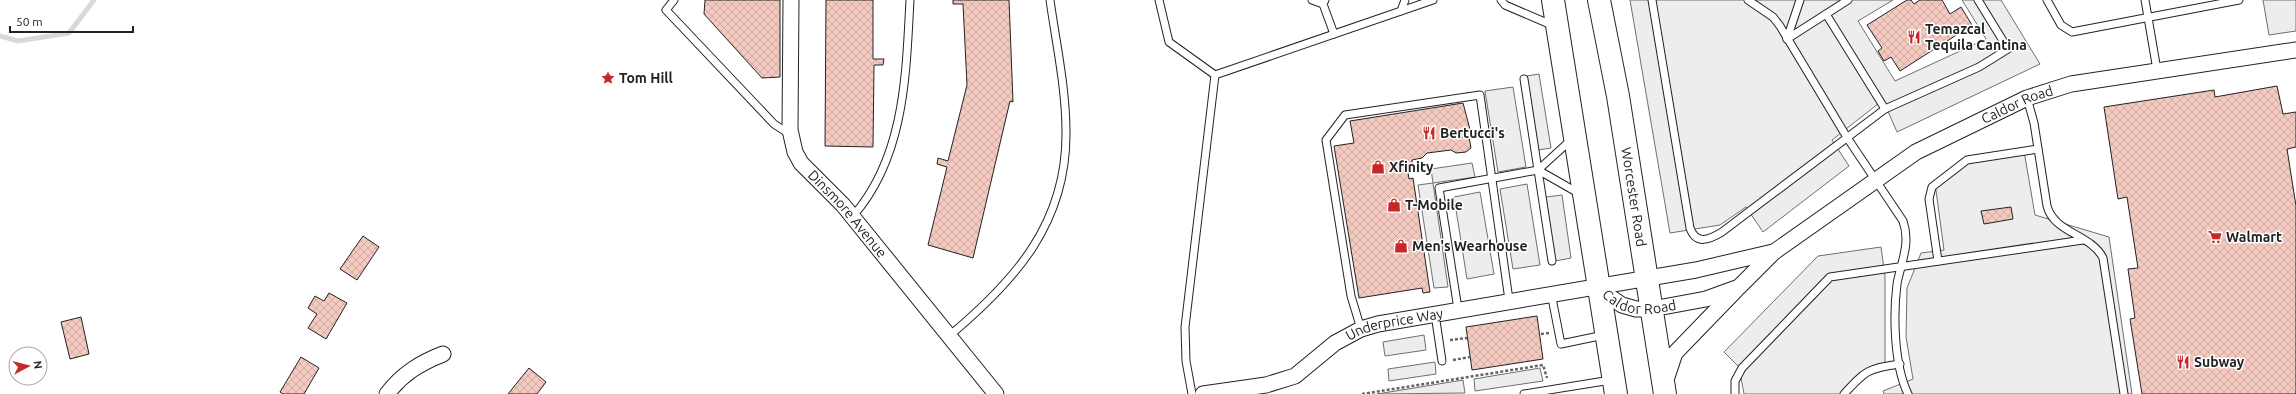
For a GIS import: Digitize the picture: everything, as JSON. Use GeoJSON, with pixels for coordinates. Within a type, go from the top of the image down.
{"type":"FeatureCollection","features":[{"type":"Feature","properties":{"kind":"highway"},"geometry":{"type":"LineString","coordinates":[[1553,0],[1614,387]]}},
{"type":"Feature","properties":{"kind":"highway","name":"Worcester Road"},"geometry":{"type":"LineString","coordinates":[[1599,0],[1613,67],[1665,391]]}},
{"type":"Feature","properties":{"kind":"street","name":"Dinsmore Avenue"},"geometry":{"type":"LineString","coordinates":[[791,0],[791,135],[795,152],[801,163],[853,216],[996,394]]}},
{"type":"Feature","properties":{"kind":"street","name":"Caldor Road"},"geometry":{"type":"LineString","coordinates":[[1598,285],[1610,297],[1622,304],[1636,309],[1652,309],[1706,299],[1739,287],[1774,252],[1916,152],[2027,98],[2059,87],[2157,70],[2296,50]]}},
{"type":"Feature","properties":{"kind":"street","name":"Caldor Road"},"geometry":{"type":"LineString","coordinates":[[1598,285],[1696,270],[1774,252]]}},
{"type":"Feature","properties":{"kind":"street","name":"Underprice Way"},"geometry":{"type":"LineString","coordinates":[[1203,394],[1266,385],[1295,376],[1335,343],[1361,329],[1435,313],[1598,285]]}},
{"type":"Feature","properties":{"kind":"street"},"geometry":{"type":"LineString","coordinates":[[1665,391],[1666,374],[1675,353],[1739,287]]}},
{"type":"Feature","properties":{"kind":"street"},"geometry":{"type":"LineString","coordinates":[[387,394],[398,380],[411,369],[443,354]]}},
{"type":"Feature","properties":{"kind":"lane"},"geometry":{"type":"LineString","coordinates":[[674,0],[666,10],[774,124],[791,135]]}},
{"type":"Feature","properties":{"kind":"lane"},"geometry":{"type":"LineString","coordinates":[[853,216],[864,204],[882,173],[898,121],[906,71],[910,0]]}},
{"type":"Feature","properties":{"kind":"lane"},"geometry":{"type":"LineString","coordinates":[[949,336],[970,318],[1018,268],[1043,231],[1059,194],[1064,172],[1066,131],[1050,0]]}},
{"type":"Feature","properties":{"kind":"lane"},"geometry":{"type":"LineString","coordinates":[[1159,0],[1169,42],[1215,75]]}},
{"type":"Feature","properties":{"kind":"lane"},"geometry":{"type":"LineString","coordinates":[[1312,0],[1324,2],[1334,34]]}},
{"type":"Feature","properties":{"kind":"lane"},"geometry":{"type":"LineString","coordinates":[[1401,11],[1405,0]]}},
{"type":"Feature","properties":{"kind":"lane"},"geometry":{"type":"LineString","coordinates":[[1215,75],[1433,0]]}},
{"type":"Feature","properties":{"kind":"lane"},"geometry":{"type":"LineString","coordinates":[[1501,0],[1505,5],[1558,28]]}},
{"type":"Feature","properties":{"kind":"lane"},"geometry":{"type":"LineString","coordinates":[[1652,0],[1690,228],[1692,236],[1697,240],[1713,238],[1722,232],[1848,139],[1885,109],[1979,67],[2008,49],[1978,0]]}},
{"type":"Feature","properties":{"kind":"lane"},"geometry":{"type":"LineString","coordinates":[[1748,0],[1773,17],[1788,39],[1848,139],[1897,211],[1904,226],[1906,247],[1898,284],[1895,313],[1900,364],[1908,394]]}},
{"type":"Feature","properties":{"kind":"lane"},"geometry":{"type":"LineString","coordinates":[[1788,39],[1800,0]]}},
{"type":"Feature","properties":{"kind":"lane"},"geometry":{"type":"LineString","coordinates":[[1788,39],[1848,0]]}},
{"type":"Feature","properties":{"kind":"lane"},"geometry":{"type":"LineString","coordinates":[[2047,0],[2060,25],[2072,32],[2239,0]]}},
{"type":"Feature","properties":{"kind":"lane"},"geometry":{"type":"LineString","coordinates":[[2145,0],[2157,70]]}},
{"type":"Feature","properties":{"kind":"lane"},"geometry":{"type":"LineString","coordinates":[[1826,14],[1885,109]]}},
{"type":"Feature","properties":{"kind":"lane"},"geometry":{"type":"LineString","coordinates":[[1192,394],[1186,361],[1185,327],[1215,75]]}},
{"type":"Feature","properties":{"kind":"lane"},"geometry":{"type":"LineString","coordinates":[[1524,79],[1552,261]]}},
{"type":"Feature","properties":{"kind":"lane"},"geometry":{"type":"LineString","coordinates":[[1361,329],[1351,296],[1326,140],[1345,115],[1480,96],[1509,300]]}},
{"type":"Feature","properties":{"kind":"lane"},"geometry":{"type":"LineString","coordinates":[[2027,98],[2050,217],[2083,240],[2096,247],[2103,258],[2124,394]]}},
{"type":"Feature","properties":{"kind":"lane"},"geometry":{"type":"LineString","coordinates":[[1458,309],[1439,188],[1538,170],[1575,136]]}},
{"type":"Feature","properties":{"kind":"lane"},"geometry":{"type":"LineString","coordinates":[[1938,261],[1929,199],[1932,187],[1967,160],[2038,149]]}},
{"type":"Feature","properties":{"kind":"lane"},"geometry":{"type":"LineString","coordinates":[[1538,170],[1584,196]]}},
{"type":"Feature","properties":{"kind":"lane"},"geometry":{"type":"LineString","coordinates":[[1735,394],[1735,381],[1742,368],[1828,278],[2083,240]]}},
{"type":"Feature","properties":{"kind":"lane"},"geometry":{"type":"LineString","coordinates":[[1551,293],[1561,344],[1606,335]]}},
{"type":"Feature","properties":{"kind":"lane"},"geometry":{"type":"LineString","coordinates":[[1435,313],[1442,361]]}},
{"type":"Feature","properties":{"kind":"lane"},"geometry":{"type":"LineString","coordinates":[[1848,392],[1871,369],[1900,364]]}},
{"type":"Feature","properties":{"kind":"lane"},"geometry":{"type":"LineString","coordinates":[[1524,394],[1614,387]]}},
{"type":"Feature","properties":{"kind":"path"},"geometry":{"type":"LineString","coordinates":[[1439,341],[1467,338]]}},
{"type":"Feature","properties":{"kind":"path"},"geometry":{"type":"LineString","coordinates":[[1442,361],[1470,357]]}},
{"type":"Feature","properties":{"kind":"path"},"geometry":{"type":"LineString","coordinates":[[1362,394],[1543,365],[1546,378],[1553,377]]}},
{"type":"Feature","properties":{"kind":"shaded area"},"geometry":{"type":"Polygon","coordinates":[[[1630,0],[1893,0],[1858,21],[1895,81],[1986,39],[1962,0],[2001,0],[2040,64],[1897,132],[1883,100],[1832,140],[1849,166],[1763,232],[1746,207],[1720,225],[1670,233],[1630,0]]]}},
{"type":"Feature","properties":{"kind":"shaded area"},"geometry":{"type":"Polygon","coordinates":[[[2263,0],[2296,0],[2296,31],[2269,35],[2263,0]]]}},
{"type":"Feature","properties":{"kind":"shaded area"},"geometry":{"type":"Polygon","coordinates":[[[1539,74],[1551,148],[1538,150],[1527,76],[1539,74]]]}},
{"type":"Feature","properties":{"kind":"shaded area"},"geometry":{"type":"Polygon","coordinates":[[[1513,87],[1526,167],[1498,172],[1485,91],[1513,87]]]}},
{"type":"Feature","properties":{"kind":"shaded area"},"geometry":{"type":"Polygon","coordinates":[[[2024,151],[2035,215],[2109,237],[2132,394],[1884,394],[1883,391],[1913,379],[1906,337],[1907,288],[1921,253],[1944,250],[1935,183],[1962,162],[2024,151]]]}},
{"type":"Feature","properties":{"kind":"shaded area"},"geometry":{"type":"Polygon","coordinates":[[[1472,163],[1475,177],[1433,183],[1431,169],[1472,163]]]}},
{"type":"Feature","properties":{"kind":"shaded area"},"geometry":{"type":"Polygon","coordinates":[[[1433,183],[1448,287],[1434,288],[1418,185],[1433,183]]]}},
{"type":"Feature","properties":{"kind":"shaded area"},"geometry":{"type":"Polygon","coordinates":[[[1527,184],[1540,265],[1513,269],[1500,189],[1527,184]]]}},
{"type":"Feature","properties":{"kind":"shaded area"},"geometry":{"type":"Polygon","coordinates":[[[1480,192],[1494,274],[1467,279],[1454,197],[1480,192]]]}},
{"type":"Feature","properties":{"kind":"shaded area"},"geometry":{"type":"Polygon","coordinates":[[[1562,195],[1571,258],[1555,261],[1546,197],[1562,195]]]}},
{"type":"Feature","properties":{"kind":"shaded area"},"geometry":{"type":"Polygon","coordinates":[[[1881,247],[1885,276],[1885,366],[1875,368],[1844,394],[1744,394],[1739,367],[1724,352],[1818,256],[1881,247]]]}},
{"type":"Feature","properties":{"kind":"shaded area"},"geometry":{"type":"Polygon","coordinates":[[[1424,335],[1426,350],[1385,356],[1383,342],[1424,335]]]}},
{"type":"Feature","properties":{"kind":"shaded area"},"geometry":{"type":"Polygon","coordinates":[[[1435,362],[1436,374],[1389,381],[1388,369],[1435,362]]]}},
{"type":"Feature","properties":{"kind":"shaded area"},"geometry":{"type":"Polygon","coordinates":[[[1540,368],[1543,381],[1475,391],[1474,379],[1540,368]]]}},
{"type":"Feature","properties":{"kind":"shaded area"},"geometry":{"type":"Polygon","coordinates":[[[1463,380],[1465,393],[1377,394],[1463,380]]]}},
{"type":"Feature","properties":{"kind":"building"},"geometry":{"type":"Polygon","coordinates":[[[705,0],[780,0],[780,77],[762,78],[704,14],[705,0]]]}},
{"type":"Feature","properties":{"kind":"building"},"geometry":{"type":"Polygon","coordinates":[[[826,0],[873,0],[873,59],[884,59],[883,65],[874,65],[873,147],[825,146],[826,0]]]}},
{"type":"Feature","properties":{"kind":"building"},"geometry":{"type":"Polygon","coordinates":[[[953,0],[1009,0],[1013,102],[1010,101],[973,258],[928,245],[947,167],[937,164],[938,158],[948,161],[967,85],[963,4],[953,4],[953,0]]]}},
{"type":"Feature","properties":{"kind":"building","name":"Temazcal Tequila Cantina"},"geometry":{"type":"Polygon","coordinates":[[[1907,0],[1911,0],[1914,4],[1920,0],[1942,0],[1950,14],[1961,7],[1972,25],[1900,71],[1891,57],[1884,61],[1878,51],[1882,48],[1867,25],[1907,0]]]}},
{"type":"Feature","properties":{"kind":"building","name":"Walmart"},"geometry":{"type":"Polygon","coordinates":[[[2277,86],[2283,114],[2296,112],[2296,147],[2287,149],[2296,206],[2296,394],[2142,394],[2130,319],[2135,318],[2128,269],[2138,268],[2127,197],[2118,199],[2104,107],[2214,90],[2215,97],[2277,86]]]}},
{"type":"Feature","properties":{"kind":"building"},"geometry":{"type":"Polygon","coordinates":[[[1463,103],[1472,137],[1469,137],[1471,148],[1466,152],[1456,153],[1451,150],[1427,153],[1422,158],[1412,160],[1412,164],[1407,165],[1409,179],[1413,178],[1430,292],[1423,293],[1422,288],[1359,298],[1334,146],[1354,143],[1350,121],[1463,103]]]}},
{"type":"Feature","properties":{"kind":"building"},"geometry":{"type":"Polygon","coordinates":[[[2011,207],[2013,219],[1984,224],[1981,211],[2011,207]]]}},
{"type":"Feature","properties":{"kind":"building"},"geometry":{"type":"Polygon","coordinates":[[[363,236],[379,247],[357,280],[340,269],[363,236]]]}},
{"type":"Feature","properties":{"kind":"building"},"geometry":{"type":"Polygon","coordinates":[[[329,293],[347,303],[326,339],[308,328],[317,314],[308,308],[315,296],[324,301],[329,293]]]}},
{"type":"Feature","properties":{"kind":"building"},"geometry":{"type":"Polygon","coordinates":[[[1537,316],[1543,359],[1472,370],[1466,327],[1537,316]]]}},
{"type":"Feature","properties":{"kind":"building"},"geometry":{"type":"Polygon","coordinates":[[[81,317],[89,354],[70,359],[61,322],[81,317]]]}},
{"type":"Feature","properties":{"kind":"building"},"geometry":{"type":"Polygon","coordinates":[[[301,357],[319,368],[304,394],[283,394],[280,392],[301,357]]]}},
{"type":"Feature","properties":{"kind":"building"},"geometry":{"type":"Polygon","coordinates":[[[529,368],[546,382],[537,394],[508,394],[529,368]]]}},
{"type":"Feature","properties":{"kind":"waterway"},"geometry":{"type":"LineString","coordinates":[[0,36],[18,41],[69,33],[94,0]]}},
{"type":"Feature","properties":{"kind":"place","name":"Temazcal Tequila Cantina"},"geometry":{"type":"Point","coordinates":[1914,37]}},
{"type":"Feature","properties":{"kind":"place","name":"Tom Hill"},"geometry":{"type":"Point","coordinates":[608,78]}},
{"type":"Feature","properties":{"kind":"place","name":"Bertucci's"},"geometry":{"type":"Point","coordinates":[1429,133]}},
{"type":"Feature","properties":{"kind":"place","name":"Xfinity"},"geometry":{"type":"Point","coordinates":[1378,167]}},
{"type":"Feature","properties":{"kind":"place","name":"T-Mobile"},"geometry":{"type":"Point","coordinates":[1394,205]}},
{"type":"Feature","properties":{"kind":"place","name":"Walmart"},"geometry":{"type":"Point","coordinates":[2215,237]}},
{"type":"Feature","properties":{"kind":"place","name":"Men's Wearhouse"},"geometry":{"type":"Point","coordinates":[1401,246]}},
{"type":"Feature","properties":{"kind":"place","name":"Subway"},"geometry":{"type":"Point","coordinates":[2183,362]}}]}
